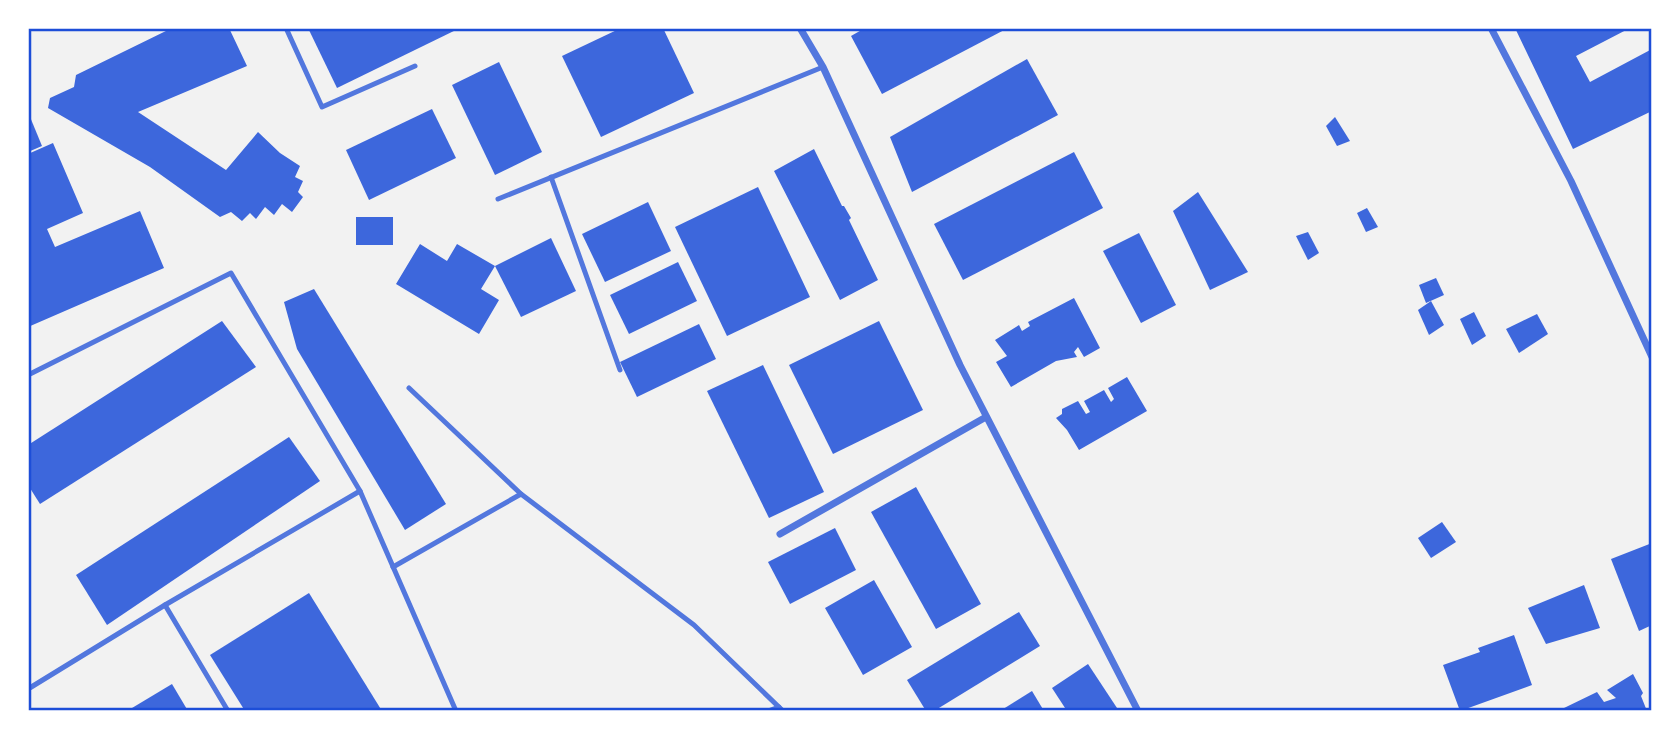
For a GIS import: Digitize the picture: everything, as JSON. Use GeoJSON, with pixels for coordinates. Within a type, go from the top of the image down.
{"type":"FeatureCollection","features":[{"type":"Feature","properties":{"kind":"street"},"geometry":{"type":"LineString","coordinates":[[800,28],[823,66],[960,365],[1138,711]]}},
{"type":"Feature","properties":{"kind":"street"},"geometry":{"type":"LineString","coordinates":[[1491,28],[1570,181],[1652,357]]}},
{"type":"Feature","properties":{"kind":"street"},"geometry":{"type":"LineString","coordinates":[[780,534],[986,417]]}},
{"type":"Feature","properties":{"kind":"lane"},"geometry":{"type":"LineString","coordinates":[[286,28],[322,107],[415,66]]}},
{"type":"Feature","properties":{"kind":"lane"},"geometry":{"type":"LineString","coordinates":[[498,199],[823,66]]}},
{"type":"Feature","properties":{"kind":"lane"},"geometry":{"type":"LineString","coordinates":[[551,177],[620,370]]}},
{"type":"Feature","properties":{"kind":"lane"},"geometry":{"type":"LineString","coordinates":[[28,375],[231,273],[360,491],[456,711]]}},
{"type":"Feature","properties":{"kind":"lane"},"geometry":{"type":"LineString","coordinates":[[409,388],[522,494],[694,625],[781,709]]}},
{"type":"Feature","properties":{"kind":"lane"},"geometry":{"type":"LineString","coordinates":[[28,689],[360,491]]}},
{"type":"Feature","properties":{"kind":"lane"},"geometry":{"type":"LineString","coordinates":[[393,567],[522,494]]}},
{"type":"Feature","properties":{"kind":"lane"},"geometry":{"type":"LineString","coordinates":[[165,605],[228,711]]}},
{"type":"Feature","properties":{"kind":"lane"},"geometry":{"type":"LineString","coordinates":[[768,711],[781,709]]}},
{"type":"Feature","properties":{"kind":"building"},"geometry":{"type":"Polygon","coordinates":[[[172,28],[229,28],[247,66],[138,112],[226,170],[258,132],[280,153],[300,166],[295,177],[303,181],[298,192],[303,197],[292,212],[282,204],[274,215],[265,207],[256,219],[250,213],[242,221],[231,212],[220,217],[150,167],[48,108],[50,98],[74,87],[76,75],[172,28]]]}},
{"type":"Feature","properties":{"kind":"building"},"geometry":{"type":"Polygon","coordinates":[[[308,28],[460,28],[337,88],[308,28]]]}},
{"type":"Feature","properties":{"kind":"building"},"geometry":{"type":"Polygon","coordinates":[[[621,28],[663,28],[694,93],[601,137],[562,56],[621,28]]]}},
{"type":"Feature","properties":{"kind":"building"},"geometry":{"type":"Polygon","coordinates":[[[865,28],[1008,28],[882,94],[851,36],[865,28]]]}},
{"type":"Feature","properties":{"kind":"building"},"geometry":{"type":"Polygon","coordinates":[[[1515,28],[1630,28],[1576,56],[1590,82],[1652,49],[1652,111],[1573,149],[1515,28]]]}},
{"type":"Feature","properties":{"kind":"building"},"geometry":{"type":"Polygon","coordinates":[[[1027,59],[1058,115],[912,192],[890,137],[1027,59]]]}},
{"type":"Feature","properties":{"kind":"building"},"geometry":{"type":"Polygon","coordinates":[[[499,62],[542,152],[495,175],[452,85],[499,62]]]}},
{"type":"Feature","properties":{"kind":"building"},"geometry":{"type":"Polygon","coordinates":[[[432,109],[456,158],[369,200],[346,150],[432,109]]]}},
{"type":"Feature","properties":{"kind":"building"},"geometry":{"type":"Polygon","coordinates":[[[28,112],[42,146],[28,152],[28,112]]]}},
{"type":"Feature","properties":{"kind":"building"},"geometry":{"type":"Polygon","coordinates":[[[1335,117],[1350,141],[1337,146],[1326,126],[1335,117]]]}},
{"type":"Feature","properties":{"kind":"building"},"geometry":{"type":"Polygon","coordinates":[[[53,143],[83,213],[47,229],[55,247],[140,211],[164,268],[28,327],[28,154],[53,143]]]}},
{"type":"Feature","properties":{"kind":"building"},"geometry":{"type":"Polygon","coordinates":[[[814,149],[842,206],[851,218],[849,220],[878,280],[840,300],[774,171],[814,149]]]}},
{"type":"Feature","properties":{"kind":"building"},"geometry":{"type":"Polygon","coordinates":[[[1074,152],[1103,208],[963,280],[934,224],[1074,152]]]}},
{"type":"Feature","properties":{"kind":"building"},"geometry":{"type":"Polygon","coordinates":[[[758,187],[810,297],[727,336],[675,227],[758,187]]]}},
{"type":"Feature","properties":{"kind":"building"},"geometry":{"type":"Polygon","coordinates":[[[1198,192],[1248,272],[1210,290],[1173,211],[1198,192]]]}},
{"type":"Feature","properties":{"kind":"building"},"geometry":{"type":"Polygon","coordinates":[[[648,202],[671,251],[605,282],[582,234],[648,202]]]}},
{"type":"Feature","properties":{"kind":"building"},"geometry":{"type":"Polygon","coordinates":[[[1367,208],[1378,227],[1366,232],[1357,213],[1367,208]]]}},
{"type":"Feature","properties":{"kind":"building"},"geometry":{"type":"Polygon","coordinates":[[[356,217],[393,217],[393,245],[356,245],[356,217]]]}},
{"type":"Feature","properties":{"kind":"building"},"geometry":{"type":"Polygon","coordinates":[[[1308,232],[1319,253],[1308,260],[1296,236],[1308,232]]]}},
{"type":"Feature","properties":{"kind":"building"},"geometry":{"type":"Polygon","coordinates":[[[1139,233],[1176,305],[1141,323],[1103,251],[1139,233]]]}},
{"type":"Feature","properties":{"kind":"building"},"geometry":{"type":"Polygon","coordinates":[[[551,238],[576,291],[521,317],[495,266],[551,238]]]}},
{"type":"Feature","properties":{"kind":"building"},"geometry":{"type":"Polygon","coordinates":[[[420,244],[447,261],[457,244],[495,266],[481,289],[499,300],[479,334],[396,284],[420,244]]]}},
{"type":"Feature","properties":{"kind":"building"},"geometry":{"type":"Polygon","coordinates":[[[678,262],[697,301],[629,334],[610,295],[678,262]]]}},
{"type":"Feature","properties":{"kind":"building"},"geometry":{"type":"Polygon","coordinates":[[[1436,278],[1444,295],[1426,303],[1419,285],[1436,278]]]}},
{"type":"Feature","properties":{"kind":"building"},"geometry":{"type":"Polygon","coordinates":[[[314,289],[446,504],[405,530],[297,349],[284,302],[314,289]]]}},
{"type":"Feature","properties":{"kind":"building"},"geometry":{"type":"Polygon","coordinates":[[[1074,298],[1100,348],[1084,357],[1078,347],[1074,352],[1077,357],[1056,361],[1011,387],[996,362],[1007,356],[995,340],[1019,325],[1022,331],[1030,326],[1028,322],[1074,298]]]}},
{"type":"Feature","properties":{"kind":"building"},"geometry":{"type":"Polygon","coordinates":[[[1431,301],[1444,325],[1429,335],[1418,310],[1431,301]]]}},
{"type":"Feature","properties":{"kind":"building"},"geometry":{"type":"Polygon","coordinates":[[[1474,312],[1486,336],[1472,345],[1460,319],[1474,312]]]}},
{"type":"Feature","properties":{"kind":"building"},"geometry":{"type":"Polygon","coordinates":[[[1537,314],[1548,334],[1519,353],[1506,329],[1537,314]]]}},
{"type":"Feature","properties":{"kind":"building"},"geometry":{"type":"Polygon","coordinates":[[[222,321],[256,367],[40,504],[28,485],[28,445],[222,321]]]}},
{"type":"Feature","properties":{"kind":"building"},"geometry":{"type":"Polygon","coordinates":[[[879,321],[923,410],[833,454],[789,365],[879,321]]]}},
{"type":"Feature","properties":{"kind":"building"},"geometry":{"type":"Polygon","coordinates":[[[699,324],[716,359],[637,397],[620,362],[699,324]]]}},
{"type":"Feature","properties":{"kind":"building"},"geometry":{"type":"Polygon","coordinates":[[[763,365],[824,492],[769,518],[707,391],[763,365]]]}},
{"type":"Feature","properties":{"kind":"building"},"geometry":{"type":"Polygon","coordinates":[[[1127,377],[1147,411],[1079,450],[1056,418],[1062,414],[1062,409],[1078,401],[1086,414],[1090,412],[1084,401],[1104,390],[1111,402],[1114,399],[1108,388],[1127,377]]]}},
{"type":"Feature","properties":{"kind":"building"},"geometry":{"type":"Polygon","coordinates":[[[289,437],[320,481],[107,625],[76,575],[289,437]]]}},
{"type":"Feature","properties":{"kind":"building"},"geometry":{"type":"Polygon","coordinates":[[[916,487],[981,604],[936,629],[871,512],[916,487]]]}},
{"type":"Feature","properties":{"kind":"building"},"geometry":{"type":"Polygon","coordinates":[[[1442,522],[1456,542],[1431,558],[1418,538],[1442,522]]]}},
{"type":"Feature","properties":{"kind":"building"},"geometry":{"type":"Polygon","coordinates":[[[835,528],[856,570],[790,604],[768,562],[835,528]]]}},
{"type":"Feature","properties":{"kind":"building"},"geometry":{"type":"Polygon","coordinates":[[[1652,543],[1652,625],[1639,631],[1611,559],[1652,543]]]}},
{"type":"Feature","properties":{"kind":"building"},"geometry":{"type":"Polygon","coordinates":[[[874,580],[912,647],[863,675],[825,608],[874,580]]]}},
{"type":"Feature","properties":{"kind":"building"},"geometry":{"type":"Polygon","coordinates":[[[1584,585],[1600,628],[1546,644],[1528,608],[1584,585]]]}},
{"type":"Feature","properties":{"kind":"building"},"geometry":{"type":"Polygon","coordinates":[[[309,593],[382,711],[245,711],[210,655],[309,593]]]}},
{"type":"Feature","properties":{"kind":"building"},"geometry":{"type":"Polygon","coordinates":[[[1019,612],[1040,646],[934,711],[926,711],[907,680],[1019,612]]]}},
{"type":"Feature","properties":{"kind":"building"},"geometry":{"type":"Polygon","coordinates":[[[1514,635],[1532,685],[1460,711],[1443,665],[1480,652],[1478,648],[1514,635]]]}},
{"type":"Feature","properties":{"kind":"building"},"geometry":{"type":"Polygon","coordinates":[[[1088,664],[1119,711],[1067,711],[1052,688],[1088,664]]]}},
{"type":"Feature","properties":{"kind":"building"},"geometry":{"type":"Polygon","coordinates":[[[1633,674],[1643,693],[1641,696],[1647,711],[1563,711],[1564,708],[1597,692],[1604,702],[1616,698],[1607,690],[1633,674]]]}},
{"type":"Feature","properties":{"kind":"building"},"geometry":{"type":"Polygon","coordinates":[[[172,684],[188,711],[127,711],[172,684]]]}},
{"type":"Feature","properties":{"kind":"building"},"geometry":{"type":"Polygon","coordinates":[[[1032,691],[1044,711],[1000,711],[1032,691]]]}}]}
